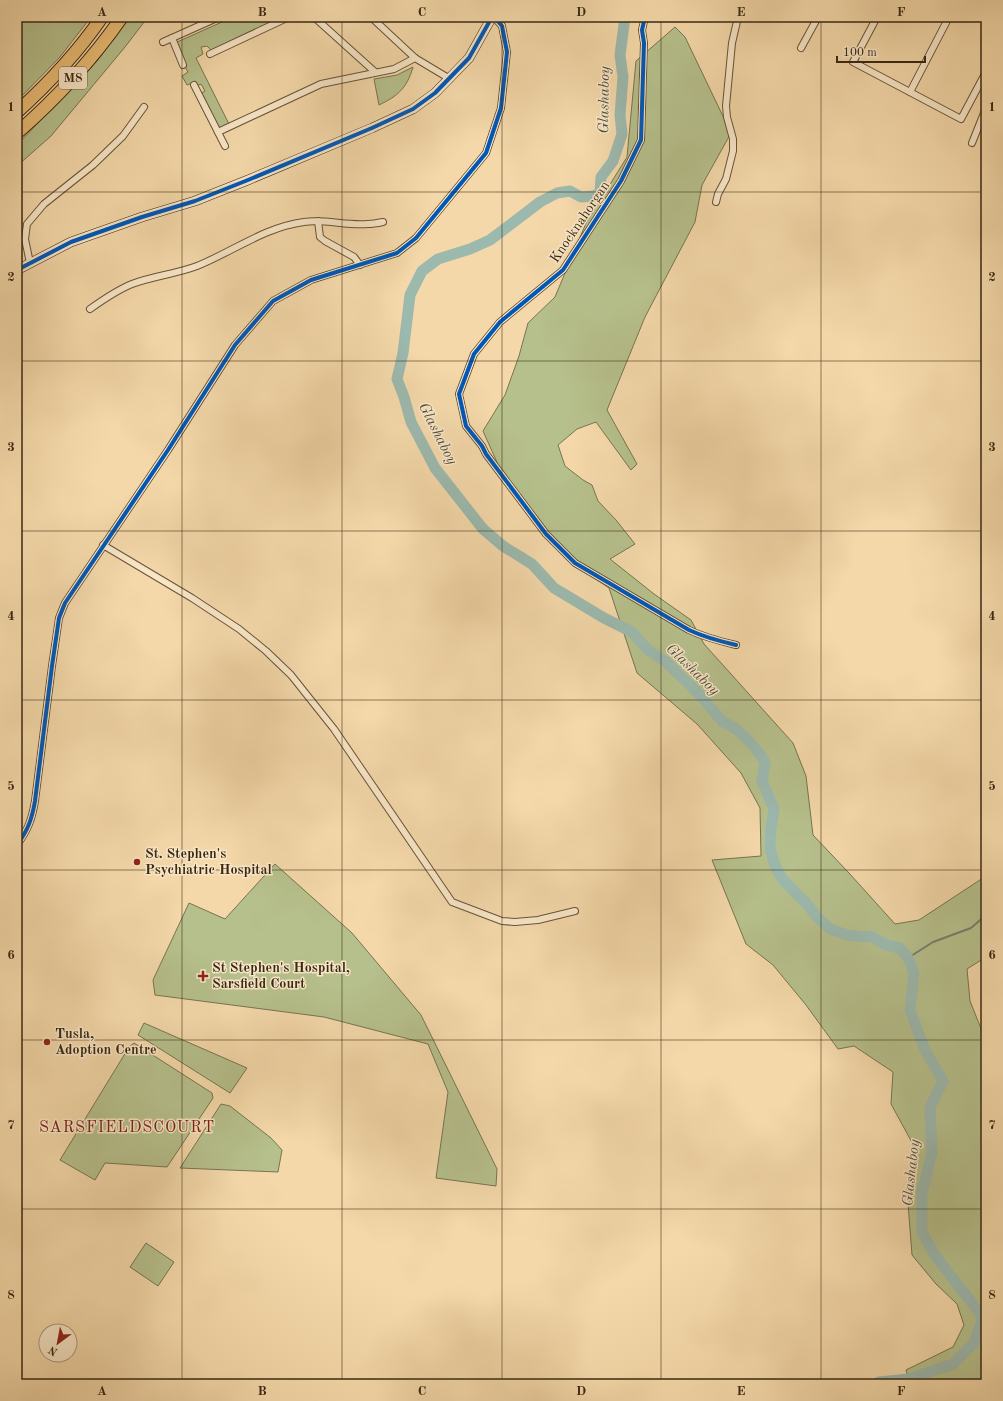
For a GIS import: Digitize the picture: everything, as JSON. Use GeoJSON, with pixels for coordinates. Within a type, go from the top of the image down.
{"type":"FeatureCollection","features":[{"type":"Feature","properties":{"kind":"highway","name":"M8"},"geometry":{"type":"LineString","coordinates":[[17,112],[62,68],[92,32],[102,17]]}},
{"type":"Feature","properties":{"kind":"highway","name":"M8"},"geometry":{"type":"LineString","coordinates":[[17,133],[73,79],[122,17]]}},
{"type":"Feature","properties":{"kind":"main road"},"geometry":{"type":"LineString","coordinates":[[17,270],[71,242],[142,217],[195,201],[372,128],[413,108],[435,93],[469,58],[493,17]]}},
{"type":"Feature","properties":{"kind":"street"},"geometry":{"type":"LineString","coordinates":[[163,42],[219,17]]}},
{"type":"Feature","properties":{"kind":"street"},"geometry":{"type":"LineString","coordinates":[[210,54],[289,17]]}},
{"type":"Feature","properties":{"kind":"street"},"geometry":{"type":"LineString","coordinates":[[314,17],[375,72]]}},
{"type":"Feature","properties":{"kind":"street"},"geometry":{"type":"LineString","coordinates":[[371,17],[415,58],[450,79]]}},
{"type":"Feature","properties":{"kind":"street"},"geometry":{"type":"LineString","coordinates":[[17,845],[25,834],[31,820],[35,801],[59,618],[65,603],[168,450],[235,345],[273,300],[311,280],[397,253],[416,238],[486,153],[501,108],[507,52],[502,26],[493,17]]}},
{"type":"Feature","properties":{"kind":"street","name":"Knocknahorgan"},"geometry":{"type":"LineString","coordinates":[[645,17],[642,30],[644,43],[641,140],[621,180],[563,270],[500,322],[474,354],[459,394],[466,426],[546,534],[576,562],[689,630],[705,637],[714,638],[736,645]]}},
{"type":"Feature","properties":{"kind":"street"},"geometry":{"type":"LineString","coordinates":[[716,202],[718,194],[726,179],[733,150],[733,139],[727,117],[726,106],[732,43],[738,17]]}},
{"type":"Feature","properties":{"kind":"street"},"geometry":{"type":"LineString","coordinates":[[762,17],[768,17]]}},
{"type":"Feature","properties":{"kind":"street"},"geometry":{"type":"LineString","coordinates":[[801,48],[818,17]]}},
{"type":"Feature","properties":{"kind":"street"},"geometry":{"type":"LineString","coordinates":[[877,17],[853,62],[961,119],[986,72]]}},
{"type":"Feature","properties":{"kind":"street"},"geometry":{"type":"LineString","coordinates":[[910,92],[949,17]]}},
{"type":"Feature","properties":{"kind":"street"},"geometry":{"type":"LineString","coordinates":[[172,38],[183,65]]}},
{"type":"Feature","properties":{"kind":"street"},"geometry":{"type":"LineString","coordinates":[[218,132],[321,84],[394,69],[415,58]]}},
{"type":"Feature","properties":{"kind":"street"},"geometry":{"type":"LineString","coordinates":[[194,86],[225,146]]}},
{"type":"Feature","properties":{"kind":"street"},"geometry":{"type":"LineString","coordinates":[[30,264],[25,239],[27,224],[44,204],[93,165],[123,136],[144,107]]}},
{"type":"Feature","properties":{"kind":"street"},"geometry":{"type":"LineString","coordinates":[[972,143],[986,108]]}},
{"type":"Feature","properties":{"kind":"street"},"geometry":{"type":"LineString","coordinates":[[318,221],[320,237],[324,242],[354,257],[360,265]]}},
{"type":"Feature","properties":{"kind":"street"},"geometry":{"type":"LineString","coordinates":[[90,309],[110,295],[133,284],[195,267],[216,258],[253,238],[281,228],[303,222],[318,221],[367,224],[383,222]]}},
{"type":"Feature","properties":{"kind":"street"},"geometry":{"type":"LineString","coordinates":[[103,546],[192,598],[239,629],[266,651],[291,676],[334,729],[452,902],[502,921],[515,922],[538,920],[574,911]]}},
{"type":"Feature","properties":{"kind":"green space"},"geometry":{"type":"Polygon","coordinates":[[[17,17],[91,17],[60,57],[17,101],[17,17]]]}},
{"type":"Feature","properties":{"kind":"green space"},"geometry":{"type":"Polygon","coordinates":[[[128,17],[148,17],[51,136],[17,166],[17,145],[98,60],[128,17]]]}},
{"type":"Feature","properties":{"kind":"green space"},"geometry":{"type":"Polygon","coordinates":[[[233,17],[284,17],[211,50],[207,46],[201,47],[203,54],[196,58],[229,124],[218,129],[200,94],[205,91],[201,84],[196,86],[192,83],[187,85],[182,76],[188,72],[174,48],[175,43],[233,17]]]}},
{"type":"Feature","properties":{"kind":"green space"},"geometry":{"type":"Polygon","coordinates":[[[675,27],[685,37],[731,133],[702,185],[695,222],[645,317],[607,410],[637,464],[631,470],[596,422],[577,429],[558,445],[565,466],[592,485],[598,501],[616,520],[635,544],[610,559],[654,594],[691,620],[704,644],[793,743],[806,776],[813,835],[895,924],[919,920],[986,876],[986,957],[967,969],[970,1001],[986,1041],[986,1131],[983,1139],[986,1147],[986,1384],[910,1384],[906,1370],[953,1347],[964,1325],[957,1304],[936,1284],[912,1255],[907,1190],[915,1148],[891,1104],[893,1072],[854,1046],[838,1049],[806,1005],[773,965],[746,944],[712,860],[761,856],[760,808],[741,773],[697,724],[637,673],[609,588],[565,558],[539,528],[500,469],[483,431],[505,395],[519,356],[528,323],[555,297],[586,223],[627,157],[636,61],[675,27]]]}},
{"type":"Feature","properties":{"kind":"green space"},"geometry":{"type":"Polygon","coordinates":[[[413,67],[408,81],[397,95],[379,105],[374,79],[397,75],[413,67]]]}},
{"type":"Feature","properties":{"kind":"green space"},"geometry":{"type":"Polygon","coordinates":[[[275,864],[352,933],[421,1015],[497,1169],[496,1186],[436,1178],[448,1092],[428,1044],[324,1017],[155,995],[153,980],[189,903],[225,919],[275,864]]]}},
{"type":"Feature","properties":{"kind":"green space"},"geometry":{"type":"Polygon","coordinates":[[[144,1023],[247,1068],[230,1093],[138,1035],[144,1023]]]}},
{"type":"Feature","properties":{"kind":"green space"},"geometry":{"type":"Polygon","coordinates":[[[134,1043],[212,1093],[213,1098],[167,1167],[105,1163],[95,1180],[60,1160],[129,1047],[134,1043]]]}},
{"type":"Feature","properties":{"kind":"green space"},"geometry":{"type":"Polygon","coordinates":[[[221,1104],[230,1106],[271,1138],[282,1150],[278,1172],[180,1168],[221,1104]]]}},
{"type":"Feature","properties":{"kind":"green space"},"geometry":{"type":"Polygon","coordinates":[[[146,1243],[174,1262],[158,1286],[130,1267],[146,1243]]]}},
{"type":"Feature","properties":{"kind":"waterway","name":"Glashaboy"},"geometry":{"type":"LineString","coordinates":[[625,17],[620,55],[623,77],[620,115],[622,134],[613,161],[601,177],[600,193],[594,196],[581,197],[570,191],[557,193],[540,202],[490,240],[470,249],[438,259],[422,271],[410,295],[403,353],[397,379],[411,422],[435,468],[483,529],[503,546],[532,564],[554,588],[604,618],[632,632],[648,650],[666,662],[698,693],[722,721],[736,729],[760,754],[765,763],[762,781],[774,809],[770,848],[775,866],[783,880],[830,929],[847,935],[864,937],[870,936],[886,945],[900,948],[908,958],[914,973],[910,1010],[925,1050],[943,1081],[930,1107],[932,1152],[922,1193],[922,1232],[936,1257],[983,1317],[974,1343],[953,1364],[909,1379],[879,1382],[876,1384]]}},
{"type":"Feature","properties":{"kind":"waterway"},"geometry":{"type":"LineString","coordinates":[[908,958],[933,942],[971,928],[986,915]]}},
{"type":"Feature","properties":{"kind":"cycle path"},"geometry":{"type":"LineString","coordinates":[[17,270],[71,242],[142,217],[195,201],[372,128],[413,109],[435,93],[469,58],[492,17]]}},
{"type":"Feature","properties":{"kind":"cycle path"},"geometry":{"type":"LineString","coordinates":[[17,845],[27,829],[34,807],[59,618],[65,603],[168,450],[235,345],[273,301],[311,280],[397,253],[416,238],[486,153],[501,108],[507,52],[502,26],[494,17]]}},
{"type":"Feature","properties":{"kind":"cycle path"},"geometry":{"type":"LineString","coordinates":[[645,17],[642,30],[644,43],[641,140],[621,181],[563,270],[500,322],[474,354],[459,394],[466,426],[546,534],[575,563],[689,630],[712,639],[736,645]]}},
{"type":"Feature","properties":{"kind":"place","name":"St. Stephen's Psychiatric Hospital"},"geometry":{"type":"Point","coordinates":[137,862]}},
{"type":"Feature","properties":{"kind":"place","name":"St Stephen's Hospital, Sarsfield Court"},"geometry":{"type":"Point","coordinates":[203,976]}},
{"type":"Feature","properties":{"kind":"place","name":"Tusla, Adoption Centre"},"geometry":{"type":"Point","coordinates":[47,1042]}},
{"type":"Feature","properties":{"kind":"district","name":"SARSFIELDSCOURT"},"geometry":{"type":"Point","coordinates":[127,1128]}}]}
